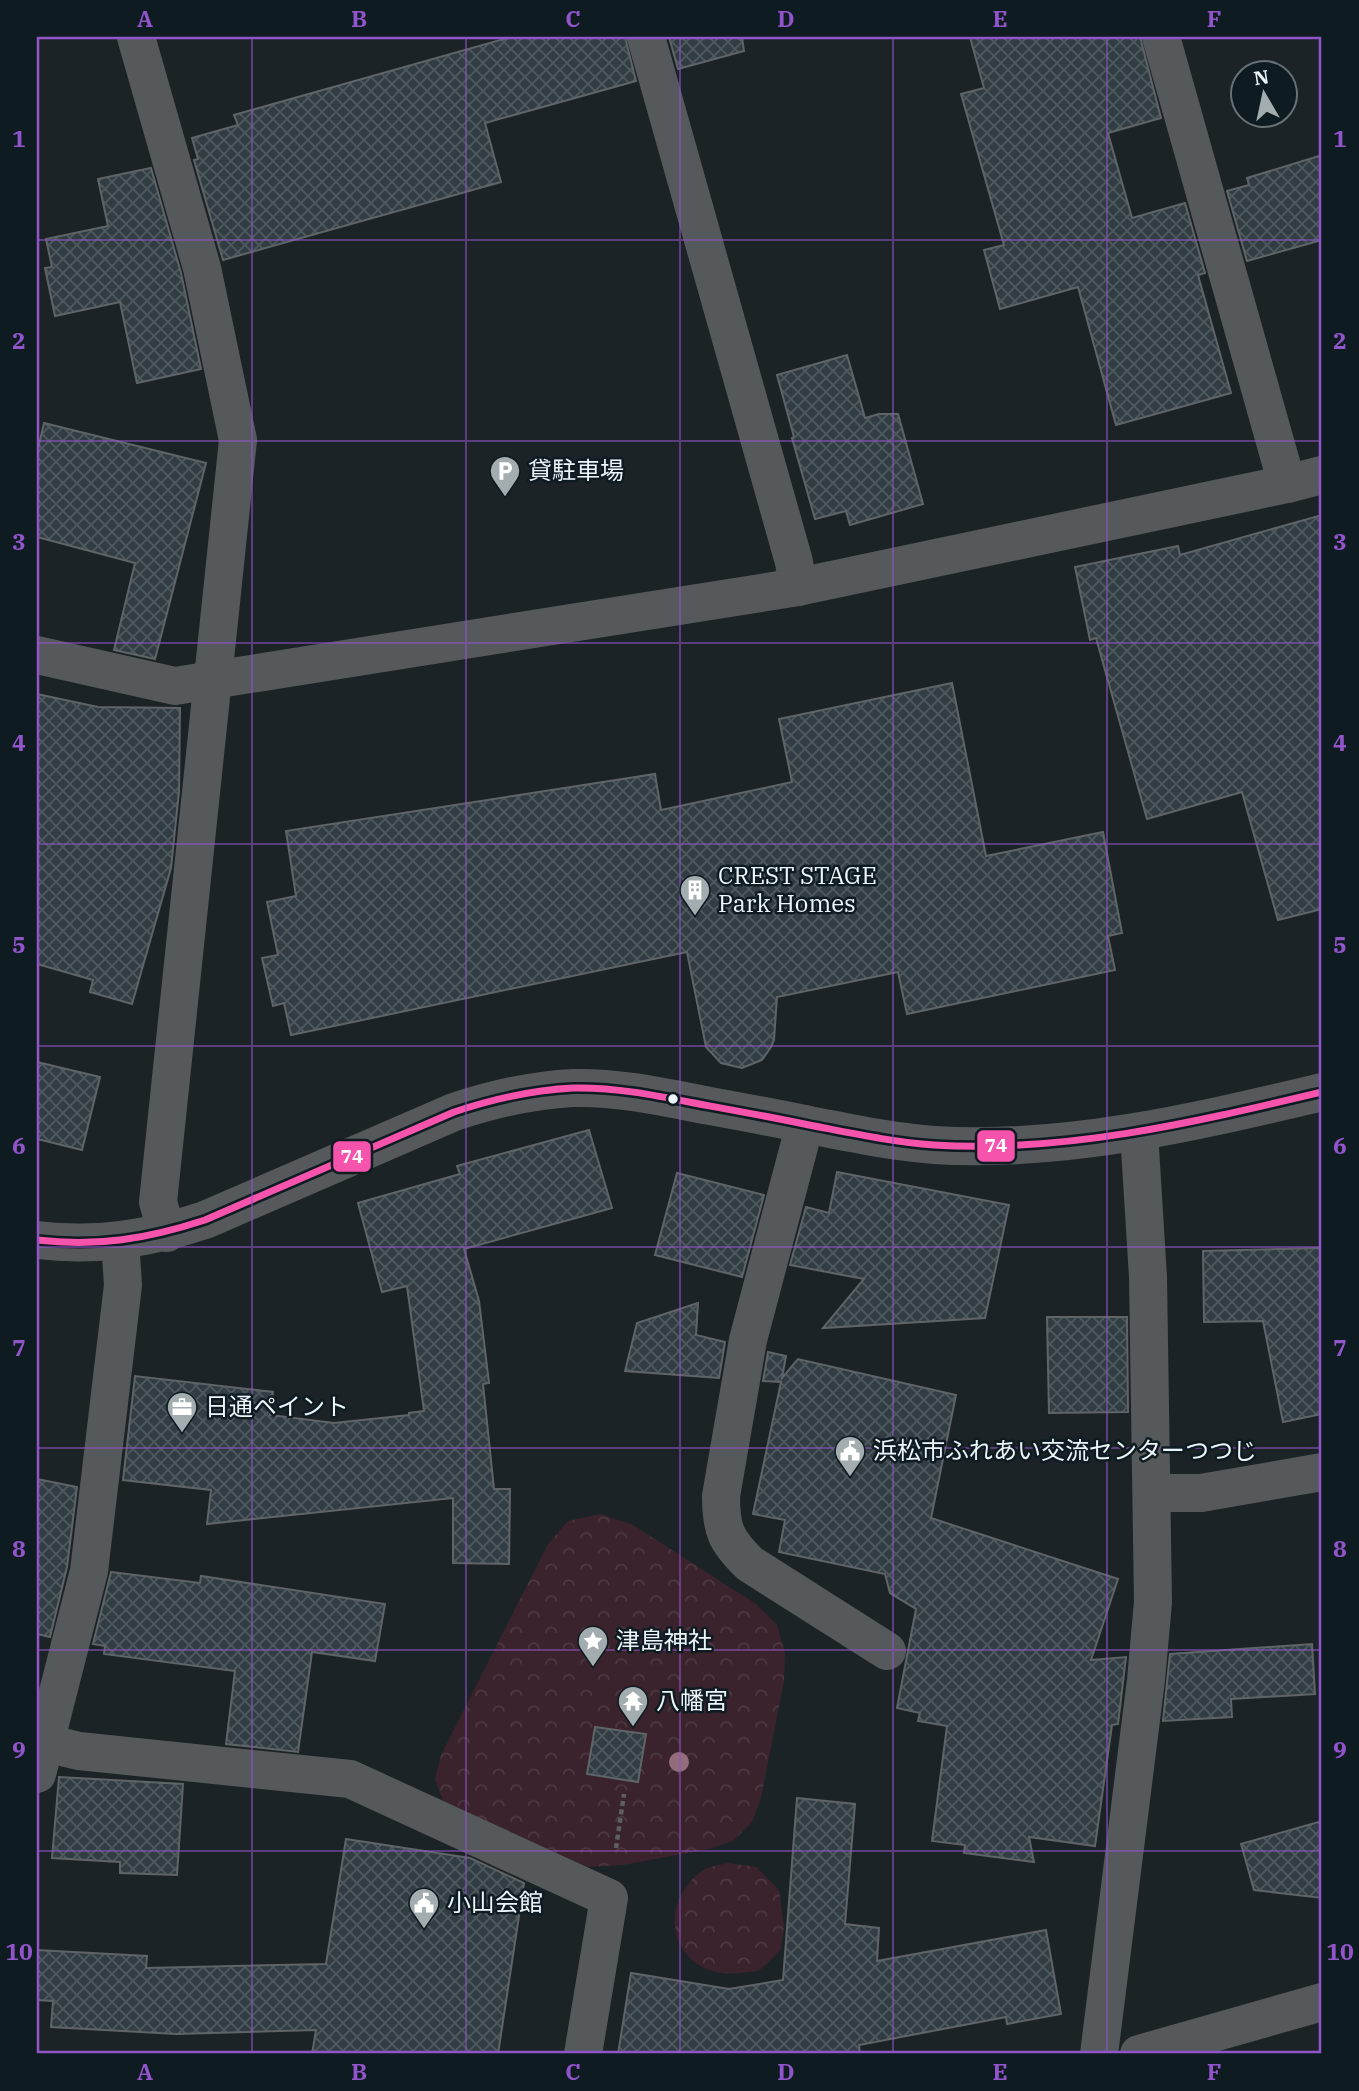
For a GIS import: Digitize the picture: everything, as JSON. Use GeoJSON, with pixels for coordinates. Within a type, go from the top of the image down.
{"type":"FeatureCollection","features":[{"type":"Feature","properties":{"kind":"street"},"geometry":{"type":"LineString","coordinates":[[136,37],[202,268],[238,440],[158,1202],[167,1233]]}},
{"type":"Feature","properties":{"kind":"street"},"geometry":{"type":"LineString","coordinates":[[646,37],[799,587]]}},
{"type":"Feature","properties":{"kind":"street"},"geometry":{"type":"LineString","coordinates":[[37,655],[175,686],[799,587],[1305,480],[1161,37]]}},
{"type":"Feature","properties":{"kind":"street"},"geometry":{"type":"LineString","coordinates":[[37,1240],[88,1243],[167,1233],[205,1220],[454,1112],[493,1099],[533,1092],[573,1088],[614,1090],[654,1095],[878,1139],[987,1147],[1139,1132],[1322,1092]]}},
{"type":"Feature","properties":{"kind":"street"},"geometry":{"type":"LineString","coordinates":[[805,1124],[748,1340],[721,1496],[721,1523],[731,1546],[750,1564],[887,1651]]}},
{"type":"Feature","properties":{"kind":"street"},"geometry":{"type":"LineString","coordinates":[[1100,2054],[1148,1667],[1153,1602],[1148,1278],[1139,1132]]}},
{"type":"Feature","properties":{"kind":"street"},"geometry":{"type":"LineString","coordinates":[[120,1241],[123,1285],[89,1571],[41,1758],[79,1751],[350,1779],[609,1898],[583,2054]]}},
{"type":"Feature","properties":{"kind":"street"},"geometry":{"type":"LineString","coordinates":[[1153,1493],[1200,1493],[1322,1472]]}},
{"type":"Feature","properties":{"kind":"street"},"geometry":{"type":"LineString","coordinates":[[1139,2054],[1322,2002]]}},
{"type":"Feature","properties":{"kind":"green space"},"geometry":{"type":"Polygon","coordinates":[[[600,1514],[633,1525],[756,1604],[777,1625],[785,1653],[784,1681],[761,1798],[752,1822],[733,1841],[709,1849],[623,1865],[587,1867],[443,1801],[435,1779],[441,1755],[548,1544],[568,1521],[600,1514]]]}},
{"type":"Feature","properties":{"kind":"green space"},"geometry":{"type":"Polygon","coordinates":[[[728,1863],[756,1867],[779,1890],[784,1926],[781,1949],[757,1971],[719,1972],[700,1966],[687,1954],[678,1939],[675,1922],[677,1904],[686,1887],[705,1869],[728,1863]]]}},
{"type":"Feature","properties":{"kind":"building"},"geometry":{"type":"Polygon","coordinates":[[[511,37],[625,37],[636,81],[485,123],[501,182],[223,260],[194,160],[198,159],[192,138],[238,125],[234,115],[511,37]]]}},
{"type":"Feature","properties":{"kind":"building"},"geometry":{"type":"Polygon","coordinates":[[[669,37],[742,37],[744,51],[678,69],[669,37]]]}},
{"type":"Feature","properties":{"kind":"building"},"geometry":{"type":"Polygon","coordinates":[[[970,37],[1140,37],[1161,118],[1108,133],[1132,218],[1185,203],[1205,273],[1198,275],[1231,393],[1116,425],[1078,287],[1000,309],[984,250],[1004,245],[961,94],[984,88],[970,37]]]}},
{"type":"Feature","properties":{"kind":"building"},"geometry":{"type":"Polygon","coordinates":[[[1322,155],[1322,240],[1247,261],[1227,191],[1249,185],[1247,178],[1322,155]]]}},
{"type":"Feature","properties":{"kind":"building"},"geometry":{"type":"Polygon","coordinates":[[[151,168],[181,273],[201,369],[137,383],[120,302],[55,316],[45,268],[52,267],[46,239],[108,226],[98,179],[151,168]]]}},
{"type":"Feature","properties":{"kind":"building"},"geometry":{"type":"Polygon","coordinates":[[[847,355],[865,418],[879,414],[898,414],[923,504],[850,525],[846,511],[815,519],[777,375],[847,355]]]}},
{"type":"Feature","properties":{"kind":"building"},"geometry":{"type":"Polygon","coordinates":[[[44,423],[206,463],[155,659],[114,650],[135,563],[37,537],[37,453],[44,423]]]}},
{"type":"Feature","properties":{"kind":"building"},"geometry":{"type":"Polygon","coordinates":[[[1322,515],[1322,909],[1278,920],[1242,792],[1147,819],[1096,638],[1090,640],[1075,567],[1178,546],[1180,555],[1322,515]]]}},
{"type":"Feature","properties":{"kind":"building","name":"CREST STAGE Park Homes"},"geometry":{"type":"Polygon","coordinates":[[[952,683],[986,856],[1103,832],[1122,933],[1108,936],[1115,970],[907,1014],[898,972],[777,997],[774,1040],[771,1047],[762,1060],[742,1068],[721,1063],[706,1047],[687,952],[291,1035],[284,1003],[273,1006],[262,958],[278,955],[267,902],[296,896],[286,831],[655,774],[661,810],[792,782],[779,719],[952,683]]]}},
{"type":"Feature","properties":{"kind":"building"},"geometry":{"type":"Polygon","coordinates":[[[37,694],[98,707],[180,708],[179,791],[171,868],[132,1004],[90,992],[93,980],[37,964],[37,694]]]}},
{"type":"Feature","properties":{"kind":"building"},"geometry":{"type":"Polygon","coordinates":[[[37,1062],[100,1077],[82,1150],[37,1139],[37,1062]]]}},
{"type":"Feature","properties":{"kind":"building"},"geometry":{"type":"Polygon","coordinates":[[[589,1130],[612,1208],[464,1249],[479,1301],[489,1383],[483,1384],[494,1489],[510,1489],[509,1564],[453,1563],[453,1498],[207,1524],[211,1490],[123,1480],[135,1376],[273,1392],[270,1415],[334,1423],[424,1411],[407,1286],[382,1292],[358,1203],[460,1174],[457,1166],[589,1130]]]}},
{"type":"Feature","properties":{"kind":"building"},"geometry":{"type":"Polygon","coordinates":[[[837,1172],[1009,1205],[985,1318],[823,1328],[864,1279],[790,1265],[806,1207],[829,1213],[837,1172]]]}},
{"type":"Feature","properties":{"kind":"building"},"geometry":{"type":"Polygon","coordinates":[[[677,1173],[764,1195],[742,1277],[655,1255],[677,1173]]]}},
{"type":"Feature","properties":{"kind":"building"},"geometry":{"type":"Polygon","coordinates":[[[1322,1248],[1322,1414],[1283,1422],[1263,1321],[1204,1322],[1203,1251],[1322,1248]]]}},
{"type":"Feature","properties":{"kind":"building"},"geometry":{"type":"Polygon","coordinates":[[[698,1303],[696,1335],[725,1342],[719,1378],[625,1371],[637,1323],[698,1303]]]}},
{"type":"Feature","properties":{"kind":"building"},"geometry":{"type":"Polygon","coordinates":[[[1047,1317],[1127,1317],[1128,1412],[1049,1413],[1047,1317]]]}},
{"type":"Feature","properties":{"kind":"building"},"geometry":{"type":"Polygon","coordinates":[[[768,1352],[786,1356],[782,1378],[798,1359],[956,1395],[931,1518],[1118,1579],[1091,1660],[1126,1657],[1118,1724],[1112,1725],[1095,1846],[1029,1837],[1034,1862],[964,1853],[965,1845],[932,1841],[947,1726],[918,1721],[920,1713],[897,1708],[916,1609],[890,1593],[885,1574],[779,1552],[785,1520],[753,1514],[781,1382],[763,1381],[768,1352]]]}},
{"type":"Feature","properties":{"kind":"building"},"geometry":{"type":"Polygon","coordinates":[[[37,1479],[77,1487],[67,1567],[50,1637],[37,1634],[37,1479]]]}},
{"type":"Feature","properties":{"kind":"building"},"geometry":{"type":"Polygon","coordinates":[[[111,1572],[200,1583],[201,1576],[385,1604],[375,1661],[312,1652],[298,1752],[226,1744],[235,1671],[104,1654],[105,1646],[93,1644],[111,1572]]]}},
{"type":"Feature","properties":{"kind":"building"},"geometry":{"type":"Polygon","coordinates":[[[1312,1644],[1315,1694],[1231,1699],[1232,1717],[1163,1721],[1170,1654],[1312,1644]]]}},
{"type":"Feature","properties":{"kind":"building"},"geometry":{"type":"Polygon","coordinates":[[[595,1727],[646,1734],[638,1782],[587,1774],[595,1727]]]}},
{"type":"Feature","properties":{"kind":"building"},"geometry":{"type":"Polygon","coordinates":[[[59,1777],[183,1784],[177,1875],[120,1873],[120,1862],[52,1858],[59,1777]]]}},
{"type":"Feature","properties":{"kind":"building"},"geometry":{"type":"Polygon","coordinates":[[[797,1798],[855,1804],[845,1924],[879,1928],[877,1961],[1046,1930],[1061,2014],[1007,2024],[1006,2017],[859,2045],[860,2054],[618,2054],[631,1973],[729,1989],[783,1980],[797,1798]]]}},
{"type":"Feature","properties":{"kind":"building"},"geometry":{"type":"Polygon","coordinates":[[[1322,1821],[1322,1898],[1254,1890],[1241,1844],[1322,1821]]]}},
{"type":"Feature","properties":{"kind":"building","name":"小山会館"},"geometry":{"type":"Polygon","coordinates":[[[346,1839],[470,1858],[524,1883],[498,2054],[312,2054],[316,2030],[176,2034],[51,2027],[53,2001],[37,2000],[37,1950],[147,1956],[146,1968],[326,1964],[346,1839]]]}},
{"type":"Feature","properties":{"kind":"transit line","name":"74"},"geometry":{"type":"LineString","coordinates":[[37,1240],[101,1242],[142,1237],[184,1227],[454,1112],[498,1099],[543,1091],[573,1088],[619,1090],[887,1139],[934,1145],[984,1146],[1082,1140],[1130,1133],[1322,1092]]}},
{"type":"Feature","properties":{"kind":"place","name":"貸駐車場"},"geometry":{"type":"Point","coordinates":[505,498]}},
{"type":"Feature","properties":{"kind":"place","name":"CREST STAGE Park Homes"},"geometry":{"type":"Point","coordinates":[695,917]}},
{"type":"Feature","properties":{"kind":"place","name":"日通ペイント"},"geometry":{"type":"Point","coordinates":[182,1434]}},
{"type":"Feature","properties":{"kind":"place","name":"浜松市ふれあい交流センターつつじ"},"geometry":{"type":"Point","coordinates":[850,1478]}},
{"type":"Feature","properties":{"kind":"place","name":"津島神社"},"geometry":{"type":"Point","coordinates":[593,1668]}},
{"type":"Feature","properties":{"kind":"place","name":"八幡宮"},"geometry":{"type":"Point","coordinates":[633,1728]}},
{"type":"Feature","properties":{"kind":"place","name":"小山会館"},"geometry":{"type":"Point","coordinates":[424,1930]}}]}
